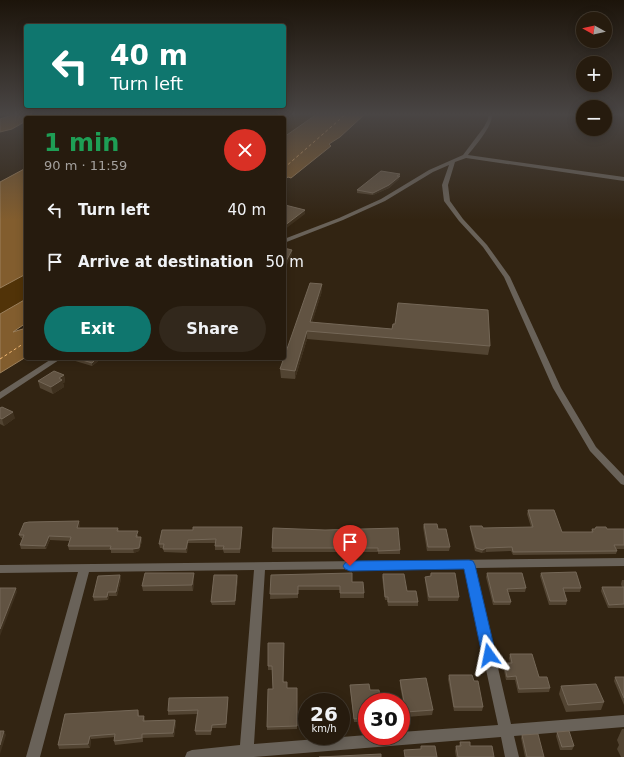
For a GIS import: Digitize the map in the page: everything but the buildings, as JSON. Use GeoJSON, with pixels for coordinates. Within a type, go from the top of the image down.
{"type":"FeatureCollection","features":[{"type":"Feature","properties":{"kind":"street"},"geometry":{"type":"LineString","coordinates":[[286,240],[341,219],[383,200],[431,171],[464,156],[469,149]]}},
{"type":"Feature","properties":{"kind":"street"},"geometry":{"type":"LineString","coordinates":[[464,156],[624,179]]}},
{"type":"Feature","properties":{"kind":"street"},"geometry":{"type":"LineString","coordinates":[[453,161],[445,185],[448,201],[461,220],[484,246],[507,277],[557,388],[593,449],[624,482]]}},
{"type":"Feature","properties":{"kind":"street"},"geometry":{"type":"LineString","coordinates":[[0,396],[55,360]]}},
{"type":"Feature","properties":{"kind":"street"},"geometry":{"type":"LineString","coordinates":[[0,569],[469,565],[624,562]]}},
{"type":"Feature","properties":{"kind":"street"},"geometry":{"type":"LineString","coordinates":[[469,565],[512,757]]}},
{"type":"Feature","properties":{"kind":"street"},"geometry":{"type":"LineString","coordinates":[[246,754],[260,567]]}},
{"type":"Feature","properties":{"kind":"street"},"geometry":{"type":"LineString","coordinates":[[33,757],[84,569]]}},
{"type":"Feature","properties":{"kind":"street"},"geometry":{"type":"LineString","coordinates":[[192,757],[246,754],[624,721]]}},
{"type":"Feature","properties":{"kind":"shaded area"},"geometry":{"type":"Polygon","coordinates":[[[286,149],[327,149],[291,178],[288,177],[286,178],[286,149]]]}},
{"type":"Feature","properties":{"kind":"shaded area"},"geometry":{"type":"Polygon","coordinates":[[[24,169],[24,275],[0,288],[0,182],[24,169]]]}},
{"type":"Feature","properties":{"kind":"shaded area"},"geometry":{"type":"Polygon","coordinates":[[[24,275],[24,300],[0,314],[0,288],[24,275]]]}},
{"type":"Feature","properties":{"kind":"shaded area"},"geometry":{"type":"Polygon","coordinates":[[[24,300],[24,324],[13,332],[24,329],[24,358],[0,373],[0,314],[24,300]]]}},
{"type":"Feature","properties":{"kind":"ferry route"},"geometry":{"type":"LineString","coordinates":[[286,166],[305,149]]}},
{"type":"Feature","properties":{"kind":"ferry route"},"geometry":{"type":"LineString","coordinates":[[0,359],[24,343]]}},
{"type":"Feature","properties":{"kind":"route"},"geometry":{"type":"LineString","coordinates":[[350,566],[469,565],[489,655]]}}]}
